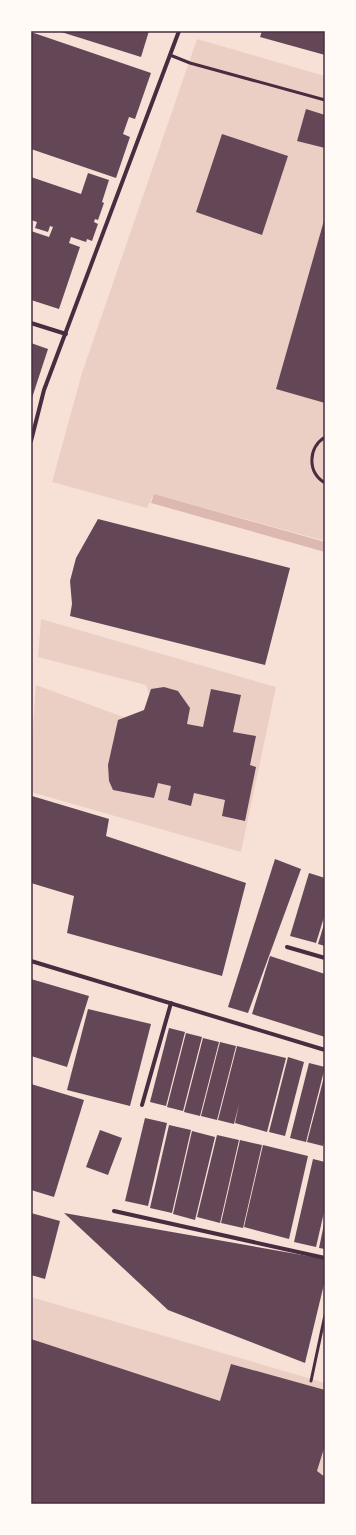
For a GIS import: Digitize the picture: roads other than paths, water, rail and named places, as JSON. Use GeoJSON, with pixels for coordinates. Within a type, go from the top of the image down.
{"type":"FeatureCollection","features":[{"type":"Feature","properties":{"kind":"street"},"geometry":{"type":"LineString","coordinates":[[31,441],[44,390],[179,31]]}},
{"type":"Feature","properties":{"kind":"street"},"geometry":{"type":"LineString","coordinates":[[31,323],[66,334]]}},
{"type":"Feature","properties":{"kind":"street"},"geometry":{"type":"LineString","coordinates":[[287,947],[325,958]]}},
{"type":"Feature","properties":{"kind":"street"},"geometry":{"type":"LineString","coordinates":[[31,961],[325,1050]]}},
{"type":"Feature","properties":{"kind":"street"},"geometry":{"type":"LineString","coordinates":[[142,1105],[171,1003]]}},
{"type":"Feature","properties":{"kind":"street"},"geometry":{"type":"LineString","coordinates":[[114,1211],[325,1258]]}},
{"type":"Feature","properties":{"kind":"lane"},"geometry":{"type":"LineString","coordinates":[[170,55],[190,63],[325,100]]}},
{"type":"Feature","properties":{"kind":"lane"},"geometry":{"type":"LineString","coordinates":[[325,437],[317,444],[311,460],[315,472],[325,483]]}},
{"type":"Feature","properties":{"kind":"lane"},"geometry":{"type":"LineString","coordinates":[[311,1381],[325,1315]]}}]}
